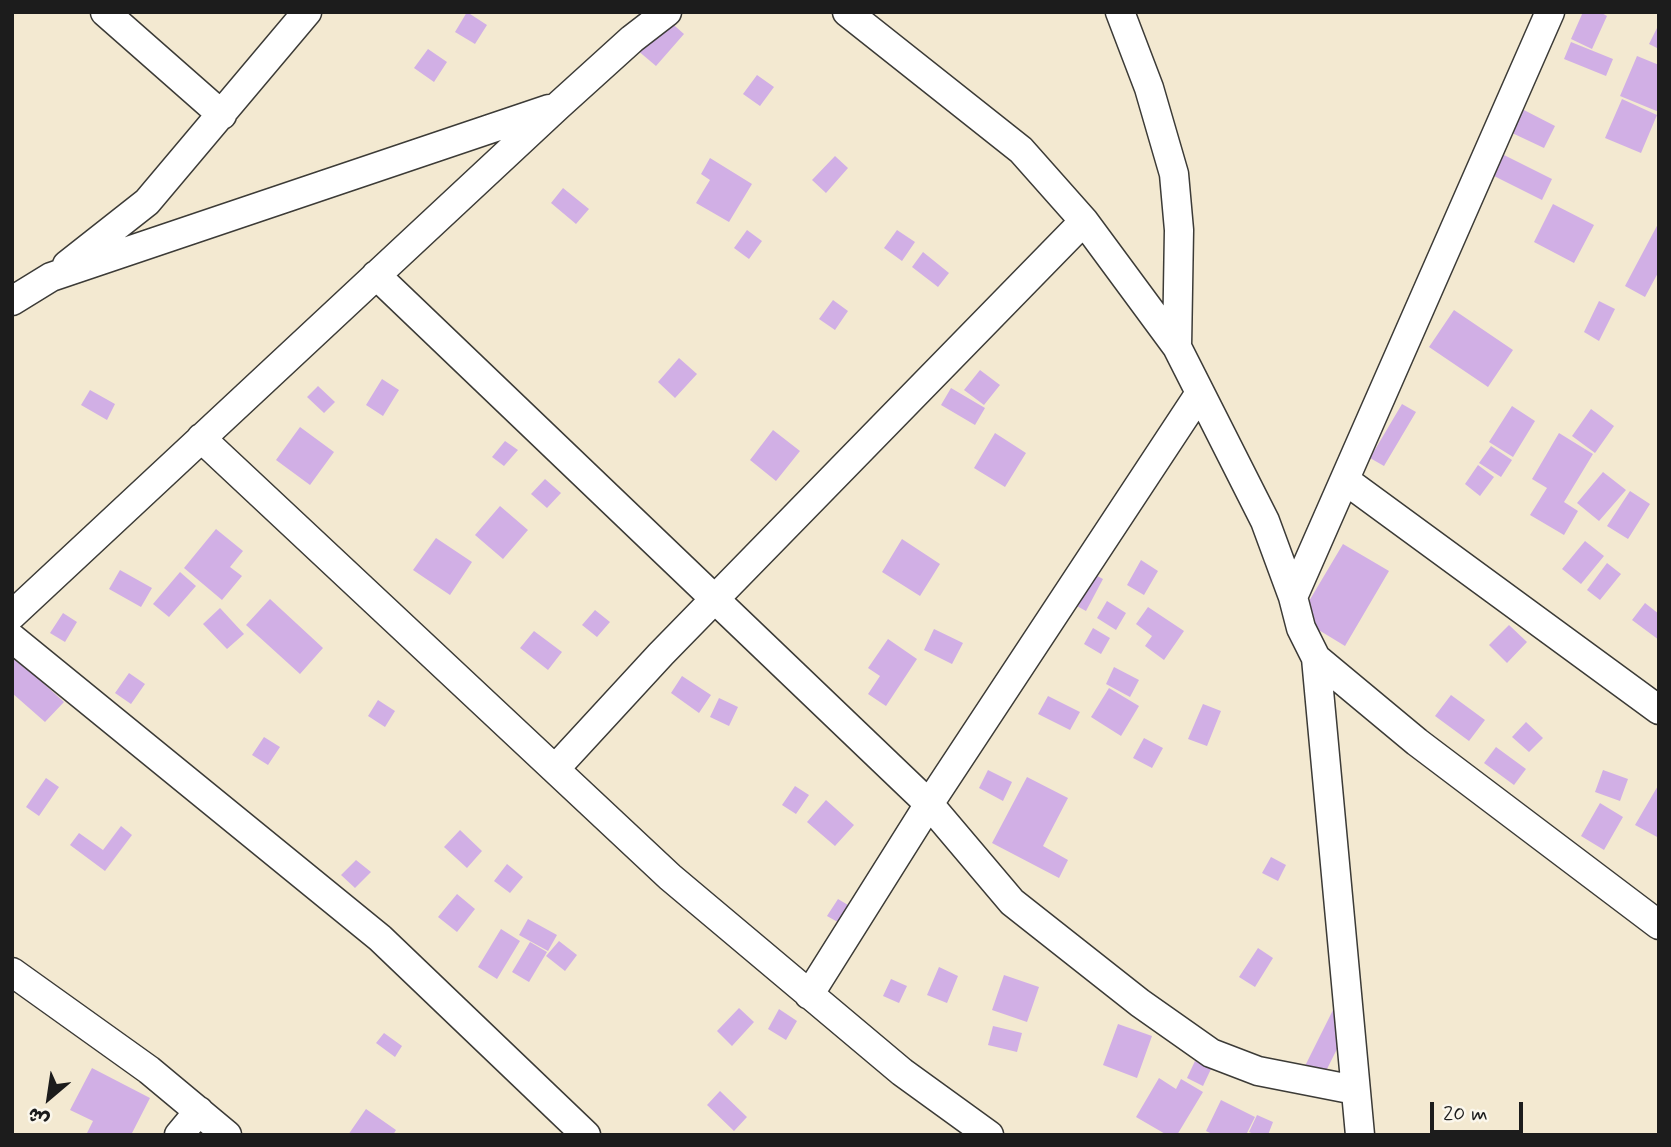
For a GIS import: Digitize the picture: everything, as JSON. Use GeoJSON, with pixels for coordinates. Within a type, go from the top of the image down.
{"type":"FeatureCollection","features":[{"type":"Feature","properties":{"kind":"street"},"geometry":{"type":"LineString","coordinates":[[105,12],[222,115]]}},
{"type":"Feature","properties":{"kind":"street"},"geometry":{"type":"LineString","coordinates":[[12,301],[51,277],[147,202],[307,12]]}},
{"type":"Feature","properties":{"kind":"street"},"geometry":{"type":"LineString","coordinates":[[12,615],[558,106],[632,39],[667,12]]}},
{"type":"Feature","properties":{"kind":"street"},"geometry":{"type":"LineString","coordinates":[[847,12],[1021,150],[1084,221],[1177,347],[1265,521],[1293,597],[1301,628],[1316,658],[1360,1135]]}},
{"type":"Feature","properties":{"kind":"street"},"geometry":{"type":"LineString","coordinates":[[1119,12],[1149,88],[1174,174],[1179,230],[1177,347]]}},
{"type":"Feature","properties":{"kind":"street"},"geometry":{"type":"LineString","coordinates":[[1293,597],[1550,12]]}},
{"type":"Feature","properties":{"kind":"street"},"geometry":{"type":"LineString","coordinates":[[51,277],[558,106]]}},
{"type":"Feature","properties":{"kind":"street"},"geometry":{"type":"LineString","coordinates":[[555,769],[661,654],[1084,221]]}},
{"type":"Feature","properties":{"kind":"street"},"geometry":{"type":"LineString","coordinates":[[376,275],[929,804],[1012,902],[1140,1003],[1211,1053],[1258,1071],[1355,1090]]}},
{"type":"Feature","properties":{"kind":"street"},"geometry":{"type":"LineString","coordinates":[[808,995],[929,804],[1200,393]]}},
{"type":"Feature","properties":{"kind":"street"},"geometry":{"type":"LineString","coordinates":[[201,438],[670,877],[902,1072],[989,1135]]}},
{"type":"Feature","properties":{"kind":"street"},"geometry":{"type":"LineString","coordinates":[[1345,480],[1659,710]]}},
{"type":"Feature","properties":{"kind":"street"},"geometry":{"type":"LineString","coordinates":[[12,638],[380,938],[586,1135]]}},
{"type":"Feature","properties":{"kind":"street"},"geometry":{"type":"LineString","coordinates":[[1316,658],[1469,783],[1659,925]]}},
{"type":"Feature","properties":{"kind":"street"},"geometry":{"type":"LineString","coordinates":[[12,972],[149,1070],[227,1135]]}},
{"type":"Feature","properties":{"kind":"street"},"geometry":{"type":"LineString","coordinates":[[178,1135],[199,1111]]}},
{"type":"Feature","properties":{"kind":"building"},"geometry":{"type":"Polygon","coordinates":[[[467,12],[487,25],[475,44],[455,32],[467,12]]]}},
{"type":"Feature","properties":{"kind":"building"},"geometry":{"type":"Polygon","coordinates":[[[659,12],[684,34],[656,66],[630,44],[659,12]]]}},
{"type":"Feature","properties":{"kind":"building"},"geometry":{"type":"Polygon","coordinates":[[[1583,12],[1600,12],[1607,16],[1592,49],[1571,39],[1583,12]]]}},
{"type":"Feature","properties":{"kind":"building"},"geometry":{"type":"Polygon","coordinates":[[[1659,24],[1659,49],[1649,44],[1659,24]]]}},
{"type":"Feature","properties":{"kind":"building"},"geometry":{"type":"Polygon","coordinates":[[[1571,42],[1613,59],[1606,76],[1564,59],[1571,42]]]}},
{"type":"Feature","properties":{"kind":"building"},"geometry":{"type":"Polygon","coordinates":[[[428,49],[447,62],[434,82],[414,68],[428,49]]]}},
{"type":"Feature","properties":{"kind":"building"},"geometry":{"type":"Polygon","coordinates":[[[1637,56],[1659,65],[1659,112],[1620,96],[1637,56]]]}},
{"type":"Feature","properties":{"kind":"building"},"geometry":{"type":"Polygon","coordinates":[[[757,75],[774,87],[760,106],[743,94],[757,75]]]}},
{"type":"Feature","properties":{"kind":"building"},"geometry":{"type":"Polygon","coordinates":[[[1622,99],[1657,115],[1641,153],[1605,138],[1622,99]]]}},
{"type":"Feature","properties":{"kind":"building"},"geometry":{"type":"Polygon","coordinates":[[[1522,109],[1555,126],[1544,148],[1510,132],[1522,109]]]}},
{"type":"Feature","properties":{"kind":"building"},"geometry":{"type":"Polygon","coordinates":[[[1502,154],[1552,179],[1542,200],[1492,175],[1502,154]]]}},
{"type":"Feature","properties":{"kind":"building"},"geometry":{"type":"Polygon","coordinates":[[[835,156],[848,168],[826,193],[812,180],[835,156]]]}},
{"type":"Feature","properties":{"kind":"building"},"geometry":{"type":"Polygon","coordinates":[[[710,158],[752,184],[729,222],[696,203],[710,180],[701,174],[710,158]]]}},
{"type":"Feature","properties":{"kind":"building"},"geometry":{"type":"Polygon","coordinates":[[[563,188],[589,209],[576,224],[551,203],[563,188]]]}},
{"type":"Feature","properties":{"kind":"building"},"geometry":{"type":"Polygon","coordinates":[[[1553,204],[1594,225],[1574,263],[1534,242],[1553,204]]]}},
{"type":"Feature","properties":{"kind":"building"},"geometry":{"type":"Polygon","coordinates":[[[1659,222],[1659,271],[1645,297],[1625,286],[1659,222]]]}},
{"type":"Feature","properties":{"kind":"building"},"geometry":{"type":"Polygon","coordinates":[[[747,230],[762,241],[749,259],[734,248],[747,230]]]}},
{"type":"Feature","properties":{"kind":"building"},"geometry":{"type":"Polygon","coordinates":[[[897,230],[915,242],[902,261],[884,248],[897,230]]]}},
{"type":"Feature","properties":{"kind":"building"},"geometry":{"type":"Polygon","coordinates":[[[923,252],[949,273],[938,287],[912,267],[923,252]]]}},
{"type":"Feature","properties":{"kind":"building"},"geometry":{"type":"Polygon","coordinates":[[[833,300],[848,311],[835,330],[819,319],[833,300]]]}},
{"type":"Feature","properties":{"kind":"building"},"geometry":{"type":"Polygon","coordinates":[[[1599,301],[1615,309],[1599,341],[1584,332],[1599,301]]]}},
{"type":"Feature","properties":{"kind":"building"},"geometry":{"type":"Polygon","coordinates":[[[1454,310],[1513,350],[1488,387],[1429,347],[1454,310]]]}},
{"type":"Feature","properties":{"kind":"building"},"geometry":{"type":"Polygon","coordinates":[[[679,358],[697,374],[675,398],[658,382],[679,358]]]}},
{"type":"Feature","properties":{"kind":"building"},"geometry":{"type":"Polygon","coordinates":[[[980,370],[1000,385],[984,405],[964,390],[980,370]]]}},
{"type":"Feature","properties":{"kind":"building"},"geometry":{"type":"Polygon","coordinates":[[[382,379],[399,390],[383,416],[366,405],[382,379]]]}},
{"type":"Feature","properties":{"kind":"building"},"geometry":{"type":"Polygon","coordinates":[[[318,386],[335,402],[324,413],[307,397],[318,386]]]}},
{"type":"Feature","properties":{"kind":"building"},"geometry":{"type":"Polygon","coordinates":[[[951,388],[985,408],[975,425],[941,405],[951,388]]]}},
{"type":"Feature","properties":{"kind":"building"},"geometry":{"type":"Polygon","coordinates":[[[90,390],[115,404],[107,420],[81,405],[90,390]]]}},
{"type":"Feature","properties":{"kind":"building"},"geometry":{"type":"Polygon","coordinates":[[[1402,404],[1416,412],[1384,466],[1370,458],[1402,404]]]}},
{"type":"Feature","properties":{"kind":"building"},"geometry":{"type":"Polygon","coordinates":[[[1512,406],[1535,421],[1513,457],[1489,442],[1512,406]]]}},
{"type":"Feature","properties":{"kind":"building"},"geometry":{"type":"Polygon","coordinates":[[[1591,409],[1614,426],[1595,453],[1572,436],[1591,409]]]}},
{"type":"Feature","properties":{"kind":"building"},"geometry":{"type":"Polygon","coordinates":[[[300,427],[334,452],[310,485],[276,460],[300,427]]]}},
{"type":"Feature","properties":{"kind":"building"},"geometry":{"type":"Polygon","coordinates":[[[773,430],[800,451],[776,481],[750,460],[773,430]]]}},
{"type":"Feature","properties":{"kind":"building"},"geometry":{"type":"Polygon","coordinates":[[[995,433],[1026,453],[1005,487],[974,468],[995,433]]]}},
{"type":"Feature","properties":{"kind":"building"},"geometry":{"type":"Polygon","coordinates":[[[1559,433],[1593,454],[1564,502],[1578,511],[1564,535],[1530,515],[1547,488],[1532,479],[1559,433]]]}},
{"type":"Feature","properties":{"kind":"building"},"geometry":{"type":"Polygon","coordinates":[[[505,441],[518,450],[504,466],[492,457],[505,441]]]}},
{"type":"Feature","properties":{"kind":"building"},"geometry":{"type":"Polygon","coordinates":[[[1491,446],[1512,460],[1501,477],[1479,463],[1491,446]]]}},
{"type":"Feature","properties":{"kind":"building"},"geometry":{"type":"Polygon","coordinates":[[[1478,465],[1494,477],[1480,496],[1465,484],[1478,465]]]}},
{"type":"Feature","properties":{"kind":"building"},"geometry":{"type":"Polygon","coordinates":[[[1603,472],[1626,490],[1599,521],[1577,503],[1603,472]]]}},
{"type":"Feature","properties":{"kind":"building"},"geometry":{"type":"Polygon","coordinates":[[[545,479],[561,493],[547,508],[531,494],[545,479]]]}},
{"type":"Feature","properties":{"kind":"building"},"geometry":{"type":"Polygon","coordinates":[[[1630,491],[1650,504],[1628,539],[1607,526],[1630,491]]]}},
{"type":"Feature","properties":{"kind":"building"},"geometry":{"type":"Polygon","coordinates":[[[500,506],[528,530],[503,559],[475,535],[500,506]]]}},
{"type":"Feature","properties":{"kind":"building"},"geometry":{"type":"Polygon","coordinates":[[[216,529],[243,551],[230,567],[242,576],[222,600],[184,568],[216,529]]]}},
{"type":"Feature","properties":{"kind":"building"},"geometry":{"type":"Polygon","coordinates":[[[436,538],[472,562],[450,595],[413,570],[436,538]]]}},
{"type":"Feature","properties":{"kind":"building"},"geometry":{"type":"Polygon","coordinates":[[[902,539],[940,564],[920,596],[882,572],[902,539]]]}},
{"type":"Feature","properties":{"kind":"building"},"geometry":{"type":"Polygon","coordinates":[[[1585,541],[1604,556],[1581,584],[1562,569],[1585,541]]]}},
{"type":"Feature","properties":{"kind":"building"},"geometry":{"type":"Polygon","coordinates":[[[1343,544],[1389,571],[1345,646],[1299,618],[1343,544]]]}},
{"type":"Feature","properties":{"kind":"building"},"geometry":{"type":"Polygon","coordinates":[[[1141,560],[1158,571],[1144,595],[1127,585],[1141,560]]]}},
{"type":"Feature","properties":{"kind":"building"},"geometry":{"type":"Polygon","coordinates":[[[1607,563],[1621,574],[1600,600],[1587,590],[1607,563]]]}},
{"type":"Feature","properties":{"kind":"building"},"geometry":{"type":"Polygon","coordinates":[[[1080,567],[1103,579],[1086,611],[1064,599],[1080,567]]]}},
{"type":"Feature","properties":{"kind":"building"},"geometry":{"type":"Polygon","coordinates":[[[120,570],[152,588],[141,607],[109,589],[120,570]]]}},
{"type":"Feature","properties":{"kind":"building"},"geometry":{"type":"Polygon","coordinates":[[[180,572],[196,586],[169,617],[153,604],[180,572]]]}},
{"type":"Feature","properties":{"kind":"building"},"geometry":{"type":"Polygon","coordinates":[[[270,599],[323,648],[300,674],[246,625],[270,599]]]}},
{"type":"Feature","properties":{"kind":"building"},"geometry":{"type":"Polygon","coordinates":[[[1107,601],[1126,613],[1116,630],[1097,618],[1107,601]]]}},
{"type":"Feature","properties":{"kind":"building"},"geometry":{"type":"Polygon","coordinates":[[[1645,603],[1659,614],[1659,640],[1632,620],[1645,603]]]}},
{"type":"Feature","properties":{"kind":"building"},"geometry":{"type":"Polygon","coordinates":[[[1148,607],[1184,631],[1164,660],[1145,646],[1152,636],[1136,624],[1148,607]]]}},
{"type":"Feature","properties":{"kind":"building"},"geometry":{"type":"Polygon","coordinates":[[[220,608],[244,634],[227,649],[203,624],[220,608]]]}},
{"type":"Feature","properties":{"kind":"building"},"geometry":{"type":"Polygon","coordinates":[[[595,610],[610,622],[597,637],[582,625],[595,610]]]}},
{"type":"Feature","properties":{"kind":"building"},"geometry":{"type":"Polygon","coordinates":[[[63,613],[77,622],[65,642],[50,633],[63,613]]]}},
{"type":"Feature","properties":{"kind":"building"},"geometry":{"type":"Polygon","coordinates":[[[1509,625],[1527,642],[1507,663],[1489,645],[1509,625]]]}},
{"type":"Feature","properties":{"kind":"building"},"geometry":{"type":"Polygon","coordinates":[[[1093,628],[1110,638],[1101,654],[1084,644],[1093,628]]]}},
{"type":"Feature","properties":{"kind":"building"},"geometry":{"type":"Polygon","coordinates":[[[934,629],[963,643],[952,664],[924,650],[934,629]]]}},
{"type":"Feature","properties":{"kind":"building"},"geometry":{"type":"Polygon","coordinates":[[[534,631],[562,652],[548,670],[520,648],[534,631]]]}},
{"type":"Feature","properties":{"kind":"building"},"geometry":{"type":"Polygon","coordinates":[[[888,639],[917,659],[886,706],[868,694],[880,676],[868,668],[888,639]]]}},
{"type":"Feature","properties":{"kind":"building"},"geometry":{"type":"Polygon","coordinates":[[[12,655],[64,702],[45,722],[12,693],[12,655]]]}},
{"type":"Feature","properties":{"kind":"building"},"geometry":{"type":"Polygon","coordinates":[[[1114,667],[1139,680],[1130,697],[1106,684],[1114,667]]]}},
{"type":"Feature","properties":{"kind":"building"},"geometry":{"type":"Polygon","coordinates":[[[129,673],[145,684],[131,704],[115,693],[129,673]]]}},
{"type":"Feature","properties":{"kind":"building"},"geometry":{"type":"Polygon","coordinates":[[[682,676],[711,695],[699,713],[671,693],[682,676]]]}},
{"type":"Feature","properties":{"kind":"building"},"geometry":{"type":"Polygon","coordinates":[[[1109,688],[1139,706],[1121,736],[1091,717],[1109,688]]]}},
{"type":"Feature","properties":{"kind":"building"},"geometry":{"type":"Polygon","coordinates":[[[1451,695],[1485,720],[1469,741],[1435,716],[1451,695]]]}},
{"type":"Feature","properties":{"kind":"building"},"geometry":{"type":"Polygon","coordinates":[[[1048,696],[1080,712],[1070,730],[1038,714],[1048,696]]]}},
{"type":"Feature","properties":{"kind":"building"},"geometry":{"type":"Polygon","coordinates":[[[719,698],[738,707],[729,726],[710,717],[719,698]]]}},
{"type":"Feature","properties":{"kind":"building"},"geometry":{"type":"Polygon","coordinates":[[[378,700],[395,711],[385,727],[368,716],[378,700]]]}},
{"type":"Feature","properties":{"kind":"building"},"geometry":{"type":"Polygon","coordinates":[[[1203,704],[1221,711],[1207,746],[1188,739],[1203,704]]]}},
{"type":"Feature","properties":{"kind":"building"},"geometry":{"type":"Polygon","coordinates":[[[1526,722],[1543,738],[1529,752],[1512,737],[1526,722]]]}},
{"type":"Feature","properties":{"kind":"building"},"geometry":{"type":"Polygon","coordinates":[[[264,737],[280,747],[268,765],[252,755],[264,737]]]}},
{"type":"Feature","properties":{"kind":"building"},"geometry":{"type":"Polygon","coordinates":[[[1144,738],[1163,748],[1152,768],[1133,758],[1144,738]]]}},
{"type":"Feature","properties":{"kind":"building"},"geometry":{"type":"Polygon","coordinates":[[[1496,747],[1526,769],[1514,785],[1484,763],[1496,747]]]}},
{"type":"Feature","properties":{"kind":"building"},"geometry":{"type":"Polygon","coordinates":[[[988,770],[1012,782],[1003,801],[979,788],[988,770]]]}},
{"type":"Feature","properties":{"kind":"building"},"geometry":{"type":"Polygon","coordinates":[[[1603,770],[1628,779],[1620,801],[1595,792],[1603,770]]]}},
{"type":"Feature","properties":{"kind":"building"},"geometry":{"type":"Polygon","coordinates":[[[1027,777],[1068,798],[1043,846],[1068,860],[1059,878],[992,843],[1027,777]]]}},
{"type":"Feature","properties":{"kind":"building"},"geometry":{"type":"Polygon","coordinates":[[[46,778],[59,787],[39,816],[26,807],[46,778]]]}},
{"type":"Feature","properties":{"kind":"building"},"geometry":{"type":"Polygon","coordinates":[[[1659,784],[1659,838],[1635,825],[1659,784]]]}},
{"type":"Feature","properties":{"kind":"building"},"geometry":{"type":"Polygon","coordinates":[[[795,786],[809,795],[796,814],[782,805],[795,786]]]}},
{"type":"Feature","properties":{"kind":"building"},"geometry":{"type":"Polygon","coordinates":[[[826,800],[854,825],[835,846],[807,822],[826,800]]]}},
{"type":"Feature","properties":{"kind":"building"},"geometry":{"type":"Polygon","coordinates":[[[1600,803],[1623,817],[1604,850],[1581,836],[1600,803]]]}},
{"type":"Feature","properties":{"kind":"building"},"geometry":{"type":"Polygon","coordinates":[[[121,826],[132,835],[105,871],[70,845],[79,833],[103,850],[121,826]]]}},
{"type":"Feature","properties":{"kind":"building"},"geometry":{"type":"Polygon","coordinates":[[[460,830],[482,851],[467,868],[444,847],[460,830]]]}},
{"type":"Feature","properties":{"kind":"building"},"geometry":{"type":"Polygon","coordinates":[[[1271,857],[1286,865],[1278,881],[1262,873],[1271,857]]]}},
{"type":"Feature","properties":{"kind":"building"},"geometry":{"type":"Polygon","coordinates":[[[356,860],[371,872],[355,888],[341,875],[356,860]]]}},
{"type":"Feature","properties":{"kind":"building"},"geometry":{"type":"Polygon","coordinates":[[[507,864],[523,877],[510,893],[494,881],[507,864]]]}},
{"type":"Feature","properties":{"kind":"building"},"geometry":{"type":"Polygon","coordinates":[[[457,894],[475,909],[457,932],[438,917],[457,894]]]}},
{"type":"Feature","properties":{"kind":"building"},"geometry":{"type":"Polygon","coordinates":[[[838,899],[853,908],[843,925],[827,916],[838,899]]]}},
{"type":"Feature","properties":{"kind":"building"},"geometry":{"type":"Polygon","coordinates":[[[528,919],[557,935],[548,951],[519,935],[528,919]]]}},
{"type":"Feature","properties":{"kind":"building"},"geometry":{"type":"Polygon","coordinates":[[[501,929],[520,941],[497,979],[478,967],[501,929]]]}},
{"type":"Feature","properties":{"kind":"building"},"geometry":{"type":"Polygon","coordinates":[[[559,941],[577,955],[565,971],[546,956],[559,941]]]}},
{"type":"Feature","properties":{"kind":"building"},"geometry":{"type":"Polygon","coordinates":[[[530,942],[547,952],[529,982],[512,972],[530,942]]]}},
{"type":"Feature","properties":{"kind":"building"},"geometry":{"type":"Polygon","coordinates":[[[1258,948],[1273,958],[1255,987],[1239,977],[1258,948]]]}},
{"type":"Feature","properties":{"kind":"building"},"geometry":{"type":"Polygon","coordinates":[[[939,967],[958,976],[947,1003],[927,995],[939,967]]]}},
{"type":"Feature","properties":{"kind":"building"},"geometry":{"type":"Polygon","coordinates":[[[1004,975],[1039,987],[1027,1022],[992,1010],[1004,975]]]}},
{"type":"Feature","properties":{"kind":"building"},"geometry":{"type":"Polygon","coordinates":[[[891,979],[907,986],[899,1003],[883,996],[891,979]]]}},
{"type":"Feature","properties":{"kind":"building"},"geometry":{"type":"Polygon","coordinates":[[[1336,1004],[1355,1013],[1322,1079],[1303,1070],[1336,1004]]]}},
{"type":"Feature","properties":{"kind":"building"},"geometry":{"type":"Polygon","coordinates":[[[739,1008],[754,1022],[732,1046],[717,1031],[739,1008]]]}},
{"type":"Feature","properties":{"kind":"building"},"geometry":{"type":"Polygon","coordinates":[[[779,1009],[797,1021],[786,1040],[768,1029],[779,1009]]]}},
{"type":"Feature","properties":{"kind":"building"},"geometry":{"type":"Polygon","coordinates":[[[1118,1024],[1152,1036],[1137,1078],[1103,1065],[1118,1024]]]}},
{"type":"Feature","properties":{"kind":"building"},"geometry":{"type":"Polygon","coordinates":[[[993,1026],[1022,1033],[1017,1052],[988,1045],[993,1026]]]}},
{"type":"Feature","properties":{"kind":"building"},"geometry":{"type":"Polygon","coordinates":[[[384,1033],[402,1046],[395,1057],[376,1043],[384,1033]]]}},
{"type":"Feature","properties":{"kind":"building"},"geometry":{"type":"Polygon","coordinates":[[[1195,1061],[1211,1069],[1203,1086],[1187,1078],[1195,1061]]]}},
{"type":"Feature","properties":{"kind":"building"},"geometry":{"type":"Polygon","coordinates":[[[92,1068],[150,1098],[131,1135],[86,1135],[93,1121],[70,1110],[92,1068]]]}},
{"type":"Feature","properties":{"kind":"building"},"geometry":{"type":"Polygon","coordinates":[[[1159,1078],[1176,1089],[1181,1079],[1203,1092],[1177,1135],[1167,1135],[1136,1117],[1159,1078]]]}},
{"type":"Feature","properties":{"kind":"building"},"geometry":{"type":"Polygon","coordinates":[[[720,1091],[747,1117],[734,1131],[707,1105],[720,1091]]]}},
{"type":"Feature","properties":{"kind":"building"},"geometry":{"type":"Polygon","coordinates":[[[1221,1100],[1255,1117],[1246,1135],[1214,1135],[1206,1131],[1221,1100]]]}},
{"type":"Feature","properties":{"kind":"building"},"geometry":{"type":"Polygon","coordinates":[[[366,1109],[396,1130],[393,1135],[348,1135],[366,1109]]]}},
{"type":"Feature","properties":{"kind":"building"},"geometry":{"type":"Polygon","coordinates":[[[1257,1115],[1273,1122],[1268,1135],[1249,1132],[1257,1115]]]}}]}
